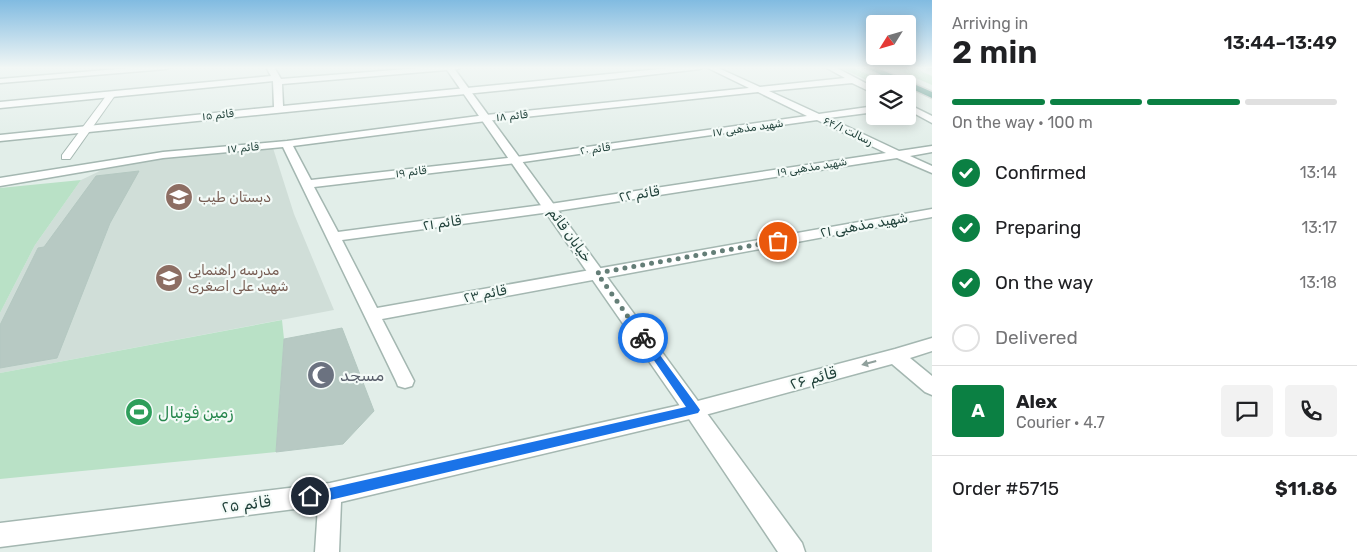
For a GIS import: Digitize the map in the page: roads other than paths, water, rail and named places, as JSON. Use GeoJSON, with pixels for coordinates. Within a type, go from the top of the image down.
{"type":"FeatureCollection","features":[{"type":"Feature","properties":{"kind":"street"},"geometry":{"type":"LineString","coordinates":[[0,104],[127,93]]}},
{"type":"Feature","properties":{"kind":"street"},"geometry":{"type":"LineString","coordinates":[[278,93],[279,108]]}},
{"type":"Feature","properties":{"kind":"street","name":"قائم ۱۵"},"geometry":{"type":"LineString","coordinates":[[0,138],[279,108],[448,93]]}},
{"type":"Feature","properties":{"kind":"street","name":"خیابان قائم"},"geometry":{"type":"LineString","coordinates":[[468,93],[793,552]]}},
{"type":"Feature","properties":{"kind":"street","name":"قائم ۱۸"},"geometry":{"type":"LineString","coordinates":[[486,118],[723,93]]}},
{"type":"Feature","properties":{"kind":"street","name":"رسالت ۶۴/۱"},"geometry":{"type":"LineString","coordinates":[[766,93],[932,170]]}},
{"type":"Feature","properties":{"kind":"street","name":"شهید مذهبی ۱۷"},"geometry":{"type":"LineString","coordinates":[[675,138],[866,110]]}},
{"type":"Feature","properties":{"kind":"street"},"geometry":{"type":"LineString","coordinates":[[916,111],[932,120]]}},
{"type":"Feature","properties":{"kind":"street","name":"قائم ۱۷"},"geometry":{"type":"LineString","coordinates":[[0,182],[163,155],[287,144],[486,118]]}},
{"type":"Feature","properties":{"kind":"street","name":"قائم ۲۰"},"geometry":{"type":"LineString","coordinates":[[516,160],[675,138]]}},
{"type":"Feature","properties":{"kind":"street"},"geometry":{"type":"LineString","coordinates":[[287,144],[405,381]]}},
{"type":"Feature","properties":{"kind":"street","name":"شهید مذهبی ۱۹"},"geometry":{"type":"LineString","coordinates":[[728,180],[932,149]]}},
{"type":"Feature","properties":{"kind":"street","name":"قائم ۱۹"},"geometry":{"type":"LineString","coordinates":[[307,184],[516,160]]}},
{"type":"Feature","properties":{"kind":"street","name":"قائم ۲۲"},"geometry":{"type":"LineString","coordinates":[[550,208],[728,180]]}},
{"type":"Feature","properties":{"kind":"street","name":"قائم ۲۱"},"geometry":{"type":"LineString","coordinates":[[333,237],[550,208]]}},
{"type":"Feature","properties":{"kind":"street","name":"شهید مذهبی ۲۱"},"geometry":{"type":"LineString","coordinates":[[597,273],[932,213]]}},
{"type":"Feature","properties":{"kind":"street","name":"قائم ۲۳"},"geometry":{"type":"LineString","coordinates":[[372,316],[597,273]]}},
{"type":"Feature","properties":{"kind":"street","name":"قائم ۲۶"},"geometry":{"type":"LineString","coordinates":[[694,410],[895,356],[932,344]]}},
{"type":"Feature","properties":{"kind":"street"},"geometry":{"type":"LineString","coordinates":[[895,356],[932,387]]}},
{"type":"Feature","properties":{"kind":"street","name":"قائم ۲۵"},"geometry":{"type":"LineString","coordinates":[[0,535],[330,494],[694,410]]}},
{"type":"Feature","properties":{"kind":"street"},"geometry":{"type":"LineString","coordinates":[[327,552],[330,494]]}},
{"type":"Feature","properties":{"kind":"lane"},"geometry":{"type":"LineString","coordinates":[[66,157],[112,94]]}},
{"type":"Feature","properties":{"kind":"place","name":"دبستان طیب"},"geometry":{"type":"Point","coordinates":[179,197]}},
{"type":"Feature","properties":{"kind":"place","name":"مدرسه راهنمایی شهید علی اصغری"},"geometry":{"type":"Point","coordinates":[169,278]}},
{"type":"Feature","properties":{"kind":"place","name":"مسجد"},"geometry":{"type":"Point","coordinates":[321,375]}},
{"type":"Feature","properties":{"kind":"place","name":"زمین فوتبال"},"geometry":{"type":"Point","coordinates":[139,412]}}]}
